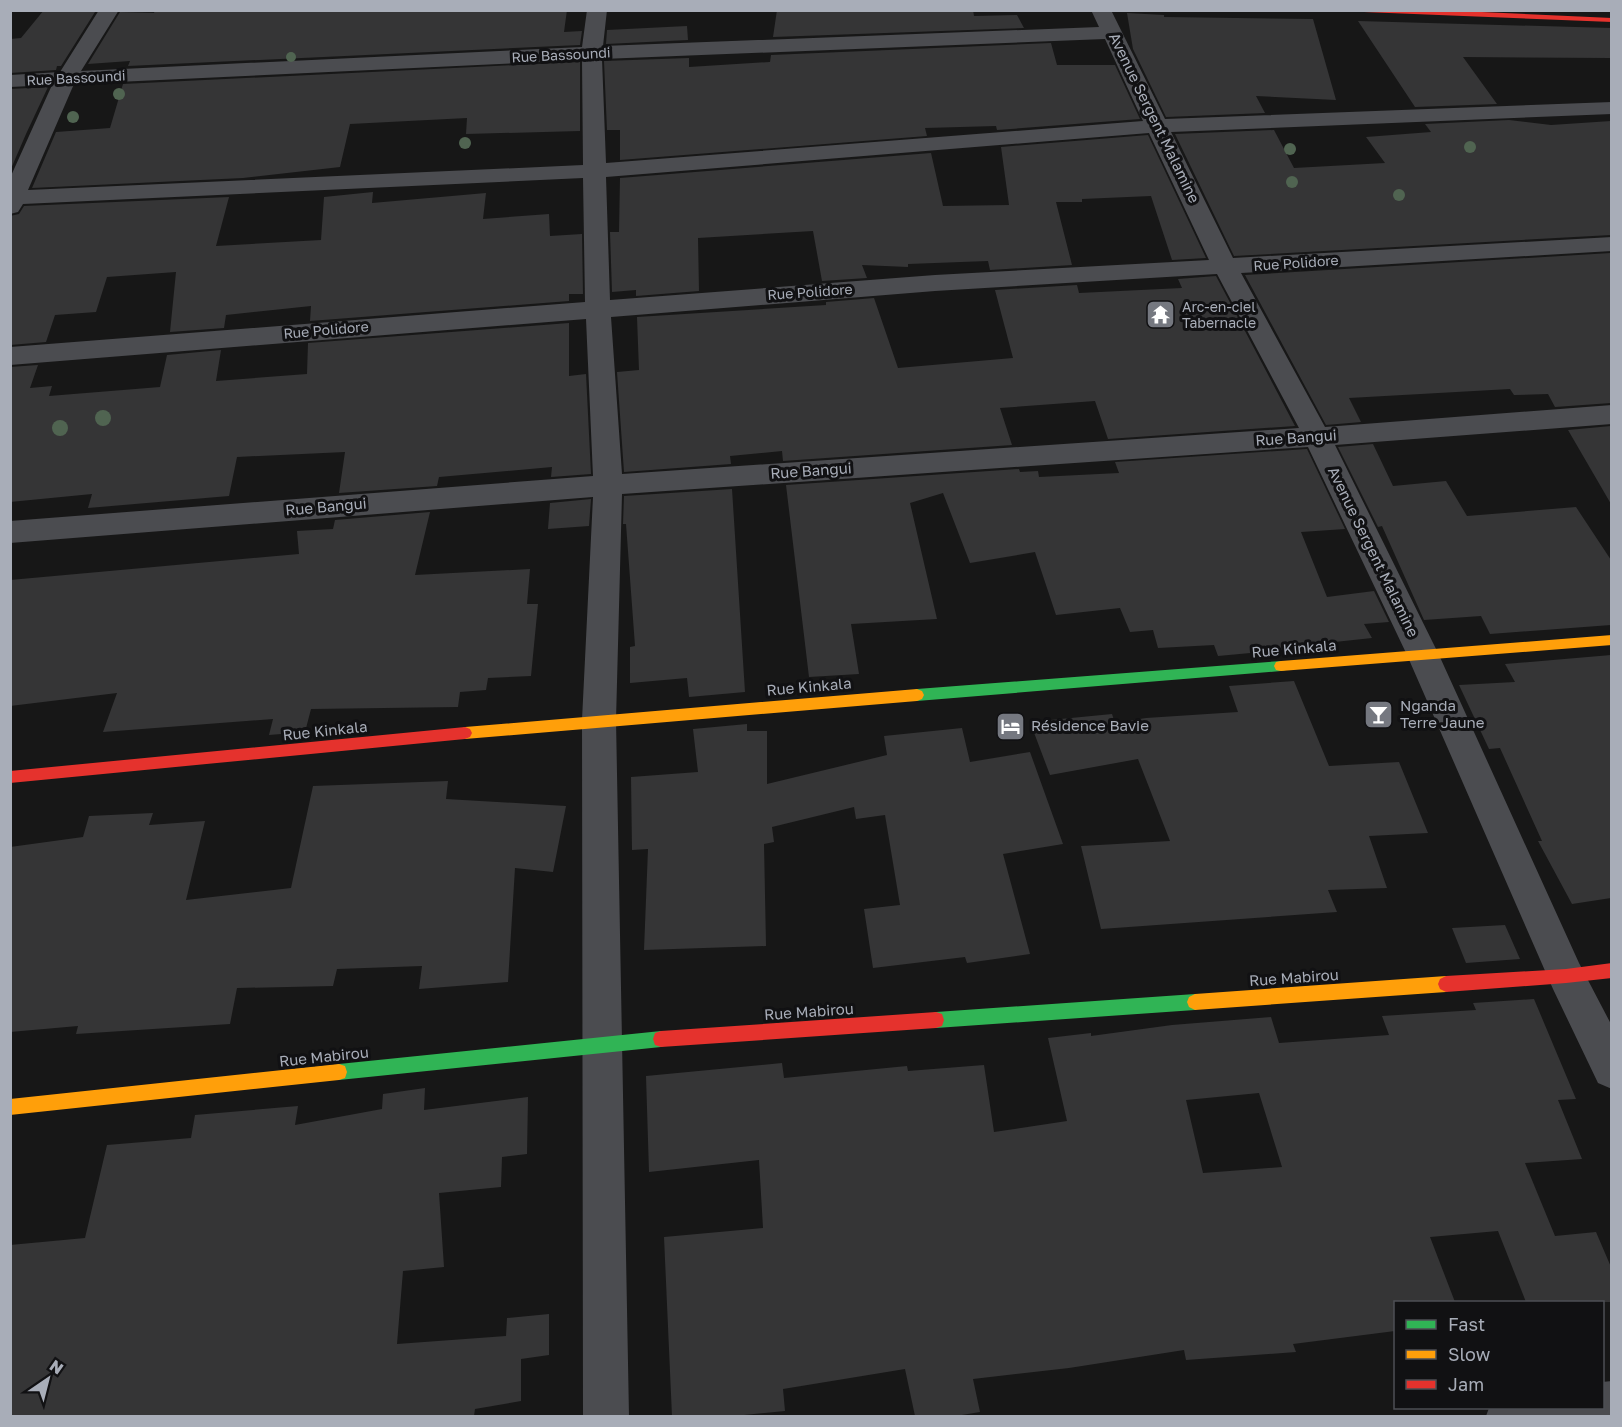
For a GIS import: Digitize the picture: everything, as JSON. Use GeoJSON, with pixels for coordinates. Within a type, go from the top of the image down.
{"type":"FeatureCollection","features":[{"type":"Feature","properties":{"kind":"street"},"geometry":{"type":"LineString","coordinates":[[109,10],[66,79],[41,130],[12,201],[596,171],[1159,126],[1611,108]]}},
{"type":"Feature","properties":{"kind":"street"},"geometry":{"type":"LineString","coordinates":[[597,10],[592,53],[598,309],[608,485],[599,720],[606,1416]]}},
{"type":"Feature","properties":{"kind":"street"},"geometry":{"type":"LineString","coordinates":[[1364,10],[1611,20]]}},
{"type":"Feature","properties":{"kind":"street","name":"Rue Bassoundi"},"geometry":{"type":"LineString","coordinates":[[10,81],[592,53],[1107,22]]}},
{"type":"Feature","properties":{"kind":"street","name":"Avenue Sergent Malamine"},"geometry":{"type":"LineString","coordinates":[[1107,22],[1226,267],[1317,436],[1422,655],[1566,976],[1611,1069]]}},
{"type":"Feature","properties":{"kind":"street","name":"Rue Polidore"},"geometry":{"type":"LineString","coordinates":[[10,356],[935,283],[1611,243]]}},
{"type":"Feature","properties":{"kind":"street","name":"Rue Bangui"},"geometry":{"type":"LineString","coordinates":[[10,532],[608,485],[1611,414]]}},
{"type":"Feature","properties":{"kind":"street","name":"Rue Kinkala"},"geometry":{"type":"LineString","coordinates":[[10,777],[599,720],[1611,640]]}},
{"type":"Feature","properties":{"kind":"street","name":"Rue Mabirou"},"geometry":{"type":"LineString","coordinates":[[10,1107],[604,1042],[1566,976],[1611,970]]}},
{"type":"Feature","properties":{"kind":"street"},"geometry":{"type":"LineString","coordinates":[[1509,1416],[1566,1409]]}},
{"type":"Feature","properties":{"kind":"building"},"geometry":{"type":"Polygon","coordinates":[[[44,10],[95,12],[61,66],[57,66],[56,70],[10,73],[10,39],[21,38],[44,10]]]}},
{"type":"Feature","properties":{"kind":"building"},"geometry":{"type":"Polygon","coordinates":[[[155,10],[567,10],[564,32],[582,31],[580,45],[128,66],[130,61],[88,64],[120,12],[154,13],[155,10]]]}},
{"type":"Feature","properties":{"kind":"building"},"geometry":{"type":"Polygon","coordinates":[[[777,10],[973,10],[974,16],[1017,15],[1024,28],[773,37],[777,10]]]}},
{"type":"Feature","properties":{"kind":"building"},"geometry":{"type":"Polygon","coordinates":[[[1127,13],[1164,15],[1164,17],[1313,19],[1336,100],[1256,96],[1265,113],[1166,117],[1133,49],[1127,13]]]}},
{"type":"Feature","properties":{"kind":"building"},"geometry":{"type":"Polygon","coordinates":[[[1358,21],[1611,28],[1611,58],[1463,57],[1497,104],[1415,107],[1358,21]]]}},
{"type":"Feature","properties":{"kind":"building"},"geometry":{"type":"Polygon","coordinates":[[[687,26],[688,40],[606,44],[607,30],[687,26]]]}},
{"type":"Feature","properties":{"kind":"building"},"geometry":{"type":"Polygon","coordinates":[[[1051,43],[1057,65],[1115,65],[1140,119],[997,130],[996,126],[925,128],[927,136],[620,160],[620,130],[607,130],[604,61],[689,58],[689,67],[770,62],[771,55],[1051,43]]]}},
{"type":"Feature","properties":{"kind":"building"},"geometry":{"type":"Polygon","coordinates":[[[580,62],[580,131],[466,134],[467,118],[350,124],[340,167],[243,178],[32,188],[56,132],[110,128],[123,84],[580,62]]]}},
{"type":"Feature","properties":{"kind":"building"},"geometry":{"type":"Polygon","coordinates":[[[48,87],[26,134],[10,171],[10,89],[48,87]]]}},
{"type":"Feature","properties":{"kind":"building"},"geometry":{"type":"Polygon","coordinates":[[[1509,120],[1551,125],[1611,121],[1611,235],[1234,256],[1175,134],[1274,130],[1294,168],[1385,163],[1366,137],[1431,132],[1425,124],[1509,120]]]}},
{"type":"Feature","properties":{"kind":"building"},"geometry":{"type":"Polygon","coordinates":[[[1148,135],[1206,258],[1172,260],[1151,196],[1082,199],[1082,202],[1056,202],[1072,265],[990,270],[988,261],[908,264],[908,267],[862,265],[867,278],[822,281],[813,231],[698,238],[699,291],[636,296],[636,290],[612,292],[610,232],[619,232],[620,178],[931,153],[943,206],[1009,205],[1001,147],[1148,135]]]}},
{"type":"Feature","properties":{"kind":"building"},"geometry":{"type":"Polygon","coordinates":[[[373,192],[372,203],[486,193],[483,219],[549,214],[550,236],[582,234],[583,294],[569,294],[569,301],[310,321],[311,306],[226,315],[224,328],[170,332],[176,272],[107,277],[96,312],[55,315],[46,342],[10,345],[10,216],[19,214],[24,206],[229,197],[216,246],[321,240],[324,197],[373,192]]]}},
{"type":"Feature","properties":{"kind":"building"},"geometry":{"type":"Polygon","coordinates":[[[1611,253],[1611,403],[1555,407],[1548,394],[1514,395],[1510,389],[1349,398],[1361,422],[1326,425],[1245,275],[1611,253]]]}},
{"type":"Feature","properties":{"kind":"building"},"geometry":{"type":"Polygon","coordinates":[[[1216,276],[1295,426],[1108,439],[1095,401],[1000,408],[1012,445],[783,461],[782,451],[730,456],[731,464],[624,472],[617,372],[639,370],[637,317],[826,305],[826,302],[874,298],[898,368],[1013,358],[995,290],[1077,285],[1079,293],[1182,288],[1178,279],[1216,276]]]}},
{"type":"Feature","properties":{"kind":"building"},"geometry":{"type":"Polygon","coordinates":[[[569,323],[569,376],[586,374],[591,474],[551,477],[552,467],[439,477],[437,486],[339,493],[345,452],[237,457],[229,496],[88,508],[92,494],[10,502],[10,367],[38,365],[30,388],[52,386],[49,396],[160,387],[167,355],[221,350],[216,381],[307,374],[308,343],[569,323]]]}},
{"type":"Feature","properties":{"kind":"building"},"geometry":{"type":"Polygon","coordinates":[[[1611,426],[1611,504],[1568,430],[1611,426]]]}},
{"type":"Feature","properties":{"kind":"building"},"geometry":{"type":"Polygon","coordinates":[[[1373,444],[1393,486],[1446,481],[1467,516],[1576,507],[1611,560],[1611,625],[1490,634],[1481,616],[1424,620],[1382,526],[1378,527],[1338,447],[1373,444]]]}},
{"type":"Feature","properties":{"kind":"building"},"geometry":{"type":"Polygon","coordinates":[[[1307,449],[1345,529],[1301,532],[1327,597],[1374,591],[1389,622],[1364,624],[1372,638],[1316,644],[1317,647],[1218,656],[1214,645],[1158,648],[1153,630],[1130,632],[1120,608],[1056,615],[1035,552],[970,563],[943,493],[910,503],[937,619],[851,624],[859,674],[809,677],[786,485],[1019,469],[1020,472],[1038,471],[1039,477],[1119,473],[1115,462],[1307,449]]]}},
{"type":"Feature","properties":{"kind":"building"},"geometry":{"type":"Polygon","coordinates":[[[732,489],[745,692],[689,697],[687,678],[630,683],[630,647],[635,646],[626,524],[623,524],[624,496],[732,489]]]}},
{"type":"Feature","properties":{"kind":"building"},"geometry":{"type":"Polygon","coordinates":[[[591,499],[589,526],[548,529],[550,503],[591,499]]]}},
{"type":"Feature","properties":{"kind":"building"},"geometry":{"type":"Polygon","coordinates":[[[430,512],[415,575],[530,569],[527,604],[538,604],[531,676],[488,678],[486,690],[460,692],[458,707],[311,709],[305,732],[269,735],[273,719],[103,732],[117,693],[10,706],[10,580],[299,554],[297,531],[333,529],[335,520],[430,512]]]}},
{"type":"Feature","properties":{"kind":"building"},"geometry":{"type":"Polygon","coordinates":[[[1611,655],[1611,898],[1572,904],[1538,841],[1542,841],[1500,748],[1489,749],[1459,685],[1515,682],[1505,664],[1611,655]]]}},
{"type":"Feature","properties":{"kind":"building"},"geometry":{"type":"Polygon","coordinates":[[[1294,681],[1329,766],[1399,762],[1428,833],[1369,836],[1387,888],[1328,890],[1337,912],[1101,929],[1081,846],[1170,841],[1138,759],[1050,775],[1030,722],[1112,714],[1115,723],[1146,718],[1238,712],[1229,686],[1294,681]]]}},
{"type":"Feature","properties":{"kind":"building"},"geometry":{"type":"Polygon","coordinates":[[[747,724],[747,731],[767,731],[767,784],[887,755],[884,736],[962,728],[970,762],[1030,752],[1063,844],[1003,854],[1030,954],[967,963],[965,957],[873,968],[864,909],[900,905],[885,815],[856,819],[854,807],[772,827],[774,842],[764,844],[766,946],[644,950],[648,849],[632,850],[631,777],[698,772],[693,729],[747,724]]]}},
{"type":"Feature","properties":{"kind":"building"},"geometry":{"type":"Polygon","coordinates":[[[448,781],[446,799],[566,806],[553,872],[515,868],[508,982],[419,989],[422,966],[337,969],[333,986],[237,988],[230,1024],[76,1034],[78,1026],[10,1032],[10,847],[83,837],[89,816],[153,813],[149,825],[205,821],[186,900],[291,888],[313,786],[448,781]]]}},
{"type":"Feature","properties":{"kind":"building"},"geometry":{"type":"Polygon","coordinates":[[[1505,925],[1520,959],[1466,963],[1452,928],[1505,925]]]}},
{"type":"Feature","properties":{"kind":"building"},"geometry":{"type":"Polygon","coordinates":[[[1534,999],[1576,1099],[1558,1100],[1582,1159],[1525,1163],[1555,1236],[1596,1232],[1611,1267],[1611,1302],[1526,1301],[1498,1231],[1430,1237],[1455,1301],[1394,1301],[1394,1331],[1293,1344],[1296,1352],[1186,1360],[1184,1350],[1069,1368],[973,1379],[980,1412],[956,1416],[915,1416],[905,1369],[783,1389],[785,1411],[734,1416],[672,1416],[664,1237],[763,1228],[759,1160],[649,1172],[646,1076],[782,1063],[784,1078],[907,1066],[908,1071],[984,1065],[994,1132],[1067,1121],[1048,1038],[1091,1033],[1091,1036],[1172,1025],[1271,1017],[1279,1043],[1389,1035],[1382,1016],[1476,1010],[1473,1003],[1534,999]],[[1259,1093],[1186,1100],[1203,1173],[1282,1167],[1259,1093]]]}},
{"type":"Feature","properties":{"kind":"building"},"geometry":{"type":"Polygon","coordinates":[[[425,1088],[424,1110],[528,1097],[527,1154],[502,1157],[501,1187],[439,1193],[444,1267],[403,1271],[397,1344],[506,1336],[507,1318],[549,1314],[549,1355],[521,1359],[521,1401],[475,1409],[474,1416],[10,1416],[10,1245],[85,1238],[107,1145],[191,1138],[195,1115],[298,1106],[295,1125],[382,1109],[383,1094],[425,1088]]]}},
{"type":"Feature","properties":{"kind":"traffic: fast"},"geometry":{"type":"LineString","coordinates":[[917,695],[1281,666]]}},
{"type":"Feature","properties":{"kind":"traffic: fast"},"geometry":{"type":"LineString","coordinates":[[936,1020],[1195,1002]]}},
{"type":"Feature","properties":{"kind":"traffic: fast"},"geometry":{"type":"LineString","coordinates":[[339,1072],[661,1039]]}},
{"type":"Feature","properties":{"kind":"traffic: slow"},"geometry":{"type":"LineString","coordinates":[[1281,666],[1612,640]]}},
{"type":"Feature","properties":{"kind":"traffic: slow"},"geometry":{"type":"LineString","coordinates":[[465,733],[917,695]]}},
{"type":"Feature","properties":{"kind":"traffic: slow"},"geometry":{"type":"LineString","coordinates":[[1195,1002],[1446,984]]}},
{"type":"Feature","properties":{"kind":"traffic: slow"},"geometry":{"type":"LineString","coordinates":[[10,1107],[339,1072]]}},
{"type":"Feature","properties":{"kind":"traffic: jam"},"geometry":{"type":"LineString","coordinates":[[1364,10],[1612,20]]}},
{"type":"Feature","properties":{"kind":"traffic: jam"},"geometry":{"type":"LineString","coordinates":[[10,777],[465,733]]}},
{"type":"Feature","properties":{"kind":"traffic: jam"},"geometry":{"type":"LineString","coordinates":[[1446,984],[1566,976],[1612,970]]}},
{"type":"Feature","properties":{"kind":"traffic: jam"},"geometry":{"type":"LineString","coordinates":[[661,1039],[936,1020]]}},
{"type":"Feature","properties":{"kind":"place","name":"Arc-en-ciel Tabernacle"},"geometry":{"type":"Point","coordinates":[1161,315]}},
{"type":"Feature","properties":{"kind":"place","name":"Nganda Terre Jaune"},"geometry":{"type":"Point","coordinates":[1379,715]}},
{"type":"Feature","properties":{"kind":"place","name":"Résidence Bavie"},"geometry":{"type":"Point","coordinates":[1010,726]}}]}
